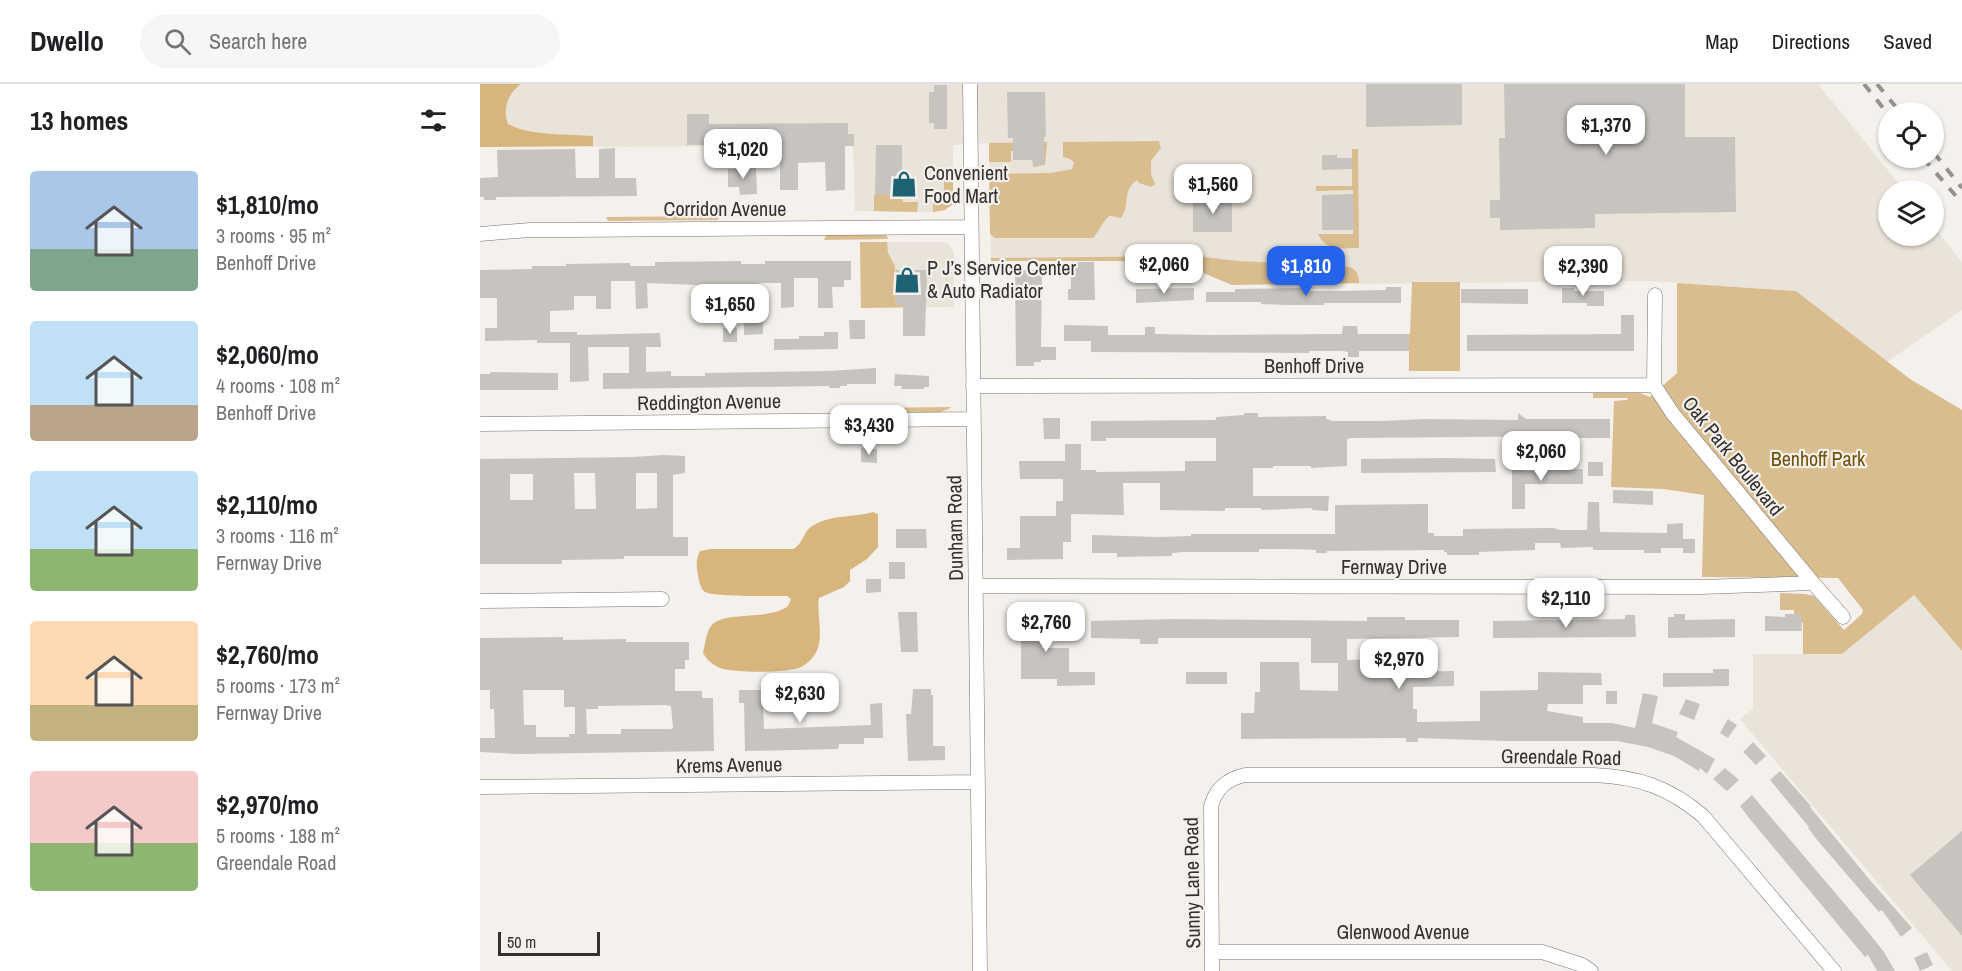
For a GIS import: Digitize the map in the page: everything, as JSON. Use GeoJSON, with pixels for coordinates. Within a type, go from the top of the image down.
{"type":"FeatureCollection","features":[{"type":"Feature","properties":{"kind":"street","name":"Dunham Road"},"geometry":{"type":"LineString","coordinates":[[970,84],[980,971]]}},
{"type":"Feature","properties":{"kind":"street","name":"Corridon Avenue"},"geometry":{"type":"LineString","coordinates":[[480,234],[572,230],[971,226]]}},
{"type":"Feature","properties":{"kind":"street"},"geometry":{"type":"LineString","coordinates":[[1654,385],[1655,295]]}},
{"type":"Feature","properties":{"kind":"street","name":"Benhoff Drive"},"geometry":{"type":"LineString","coordinates":[[973,386],[1654,385]]}},
{"type":"Feature","properties":{"kind":"street","name":"Oak Park Boulevard"},"geometry":{"type":"LineString","coordinates":[[1654,385],[1673,414],[1813,583],[1844,617]]}},
{"type":"Feature","properties":{"kind":"street","name":"Reddington Avenue"},"geometry":{"type":"LineString","coordinates":[[480,424],[974,419]]}},
{"type":"Feature","properties":{"kind":"street","name":"Fernway Drive"},"geometry":{"type":"LineString","coordinates":[[975,586],[1702,586],[1813,583]]}},
{"type":"Feature","properties":{"kind":"street"},"geometry":{"type":"LineString","coordinates":[[480,601],[662,599]]}},
{"type":"Feature","properties":{"kind":"street","name":"Greendale Road"},"geometry":{"type":"LineString","coordinates":[[1214,796],[1225,782],[1245,775],[1594,775],[1639,780],[1673,794],[1703,816],[1834,971]]}},
{"type":"Feature","properties":{"kind":"street","name":"Krems Avenue"},"geometry":{"type":"LineString","coordinates":[[480,787],[978,782]]}},
{"type":"Feature","properties":{"kind":"street","name":"Sunny Lane Road"},"geometry":{"type":"LineString","coordinates":[[1212,971],[1211,806],[1214,796]]}},
{"type":"Feature","properties":{"kind":"street","name":"Glenwood Avenue"},"geometry":{"type":"LineString","coordinates":[[1212,952],[1542,952],[1582,965],[1591,971]]}},
{"type":"Feature","properties":{"kind":"shaded area"},"geometry":{"type":"Polygon","coordinates":[[[480,84],[1818,84],[1878,158],[1878,168],[1886,168],[1896,180],[1878,180],[1878,246],[1944,246],[1944,240],[1962,262],[1962,310],[1887,362],[1796,291],[1650,281],[1232,285],[1175,261],[991,261],[989,143],[953,145],[953,201],[951,206],[945,210],[933,212],[855,211],[853,146],[480,147],[480,84]]]}},
{"type":"Feature","properties":{"kind":"shaded area"},"geometry":{"type":"Polygon","coordinates":[[[480,84],[521,84],[507,102],[508,124],[538,133],[593,136],[593,146],[480,147],[480,84]]]}},
{"type":"Feature","properties":{"kind":"shaded area","name":"P J’s Service Center & Auto Radiator"},"geometry":{"type":"Polygon","coordinates":[[[860,242],[943,242],[949,244],[954,253],[954,307],[861,308],[860,242]]]}},
{"type":"Feature","properties":{"kind":"shaded area"},"geometry":{"type":"Polygon","coordinates":[[[873,512],[878,514],[878,547],[867,559],[850,570],[850,581],[844,587],[819,598],[819,644],[809,662],[791,670],[748,672],[720,668],[706,658],[703,653],[707,636],[711,626],[717,621],[780,611],[788,606],[791,599],[787,596],[705,592],[700,584],[697,569],[700,551],[793,549],[797,547],[810,527],[836,518],[873,512]]]}},
{"type":"Feature","properties":{"kind":"shaded area"},"geometry":{"type":"Polygon","coordinates":[[[1914,595],[1962,651],[1962,971],[1952,971],[1740,719],[1753,709],[1753,654],[1842,654],[1914,595]]]}},
{"type":"Feature","properties":{"kind":"green space"},"geometry":{"type":"Polygon","coordinates":[[[1159,141],[1161,148],[1151,161],[1151,174],[1155,184],[1151,187],[1137,180],[1129,189],[1121,218],[1108,217],[1093,238],[995,238],[990,234],[989,174],[1051,173],[1072,169],[1074,162],[1063,157],[1063,142],[1159,141]]]}},
{"type":"Feature","properties":{"kind":"green space"},"geometry":{"type":"Polygon","coordinates":[[[1047,142],[1045,165],[1033,167],[1033,165],[1044,165],[1013,145],[1011,162],[989,162],[989,143],[1047,142]]]}},
{"type":"Feature","properties":{"kind":"green space"},"geometry":{"type":"Polygon","coordinates":[[[1352,149],[1358,149],[1359,248],[1336,248],[1326,244],[1318,234],[1353,234],[1353,190],[1316,191],[1316,186],[1352,186],[1352,149]]]}},
{"type":"Feature","properties":{"kind":"green space"},"geometry":{"type":"Polygon","coordinates":[[[944,167],[953,167],[953,204],[945,210],[933,212],[933,202],[944,201],[944,167]]]}},
{"type":"Feature","properties":{"kind":"green space"},"geometry":{"type":"Polygon","coordinates":[[[874,195],[902,195],[903,202],[918,202],[917,212],[874,211],[874,195]]]}},
{"type":"Feature","properties":{"kind":"green space"},"geometry":{"type":"Polygon","coordinates":[[[719,216],[718,220],[608,221],[606,217],[719,216]]]}},
{"type":"Feature","properties":{"kind":"green space"},"geometry":{"type":"Polygon","coordinates":[[[886,234],[888,239],[824,240],[826,235],[886,234]]]}},
{"type":"Feature","properties":{"kind":"green space"},"geometry":{"type":"Polygon","coordinates":[[[860,242],[887,242],[888,253],[895,266],[896,305],[925,305],[925,307],[861,308],[860,242]]]}},
{"type":"Feature","properties":{"kind":"green space"},"geometry":{"type":"Polygon","coordinates":[[[1196,256],[1238,261],[1350,267],[1357,273],[1359,283],[1232,285],[1175,261],[991,261],[991,258],[1196,256]]]}},
{"type":"Feature","properties":{"kind":"green space"},"geometry":{"type":"Polygon","coordinates":[[[1412,282],[1460,282],[1460,371],[1409,371],[1412,282]]]}},
{"type":"Feature","properties":{"kind":"green space","name":"Benhoff Park"},"geometry":{"type":"Polygon","coordinates":[[[1677,283],[1796,291],[1910,379],[1962,410],[1962,651],[1914,595],[1842,654],[1803,654],[1801,614],[1794,614],[1794,610],[1780,610],[1780,593],[1814,596],[1844,630],[1862,614],[1863,610],[1838,578],[1702,577],[1704,495],[1663,489],[1611,487],[1614,401],[1628,398],[1593,398],[1593,393],[1640,393],[1650,397],[1677,373],[1677,283]]]}},
{"type":"Feature","properties":{"kind":"green space"},"geometry":{"type":"Polygon","coordinates":[[[951,407],[940,412],[870,412],[870,408],[951,407]]]}},
{"type":"Feature","properties":{"kind":"building"},"geometry":{"type":"Polygon","coordinates":[[[1366,84],[1462,84],[1462,125],[1366,127],[1366,84]]]}},
{"type":"Feature","properties":{"kind":"building"},"geometry":{"type":"Polygon","coordinates":[[[1504,84],[1685,84],[1685,137],[1735,137],[1736,212],[1595,214],[1595,228],[1500,230],[1500,218],[1490,218],[1490,200],[1500,200],[1499,138],[1505,138],[1504,84]]]}},
{"type":"Feature","properties":{"kind":"building"},"geometry":{"type":"Polygon","coordinates":[[[934,85],[947,85],[947,129],[934,129],[934,123],[929,123],[929,92],[934,92],[934,85]]]}},
{"type":"Feature","properties":{"kind":"building"},"geometry":{"type":"Polygon","coordinates":[[[1007,92],[1045,92],[1044,165],[1033,165],[1032,160],[1013,160],[1013,138],[1008,138],[1007,92]]]}},
{"type":"Feature","properties":{"kind":"building"},"geometry":{"type":"Polygon","coordinates":[[[687,114],[709,114],[709,124],[848,123],[848,134],[854,134],[854,146],[845,146],[845,190],[826,191],[825,162],[798,163],[798,190],[780,190],[780,163],[761,164],[761,145],[730,145],[730,160],[718,161],[718,145],[687,145],[687,114]]]}},
{"type":"Feature","properties":{"kind":"building"},"geometry":{"type":"Polygon","coordinates":[[[876,145],[902,145],[902,195],[875,195],[876,145]]]}},
{"type":"Feature","properties":{"kind":"building"},"geometry":{"type":"Polygon","coordinates":[[[615,148],[615,178],[636,178],[637,196],[496,197],[496,200],[484,200],[484,197],[480,197],[480,178],[498,177],[497,150],[575,149],[576,178],[599,178],[599,149],[615,148]]]}},
{"type":"Feature","properties":{"kind":"building"},"geometry":{"type":"Polygon","coordinates":[[[1322,155],[1352,158],[1352,169],[1322,170],[1322,155]]]}},
{"type":"Feature","properties":{"kind":"building"},"geometry":{"type":"Polygon","coordinates":[[[756,168],[757,194],[740,195],[739,187],[728,187],[728,169],[756,168]]]}},
{"type":"Feature","properties":{"kind":"building"},"geometry":{"type":"Polygon","coordinates":[[[1353,194],[1354,230],[1322,230],[1322,195],[1353,194]]]}},
{"type":"Feature","properties":{"kind":"building"},"geometry":{"type":"Polygon","coordinates":[[[1232,197],[1232,232],[1193,232],[1193,198],[1232,197]]]}},
{"type":"Feature","properties":{"kind":"building"},"geometry":{"type":"Polygon","coordinates":[[[741,261],[741,264],[765,264],[765,261],[851,261],[851,280],[844,280],[844,287],[832,287],[833,308],[818,308],[818,278],[794,278],[794,307],[781,308],[781,283],[759,283],[759,315],[763,315],[763,334],[744,335],[744,287],[647,283],[648,308],[636,309],[635,281],[611,281],[611,309],[596,309],[596,296],[574,296],[574,310],[550,311],[550,332],[577,332],[577,335],[660,333],[661,347],[646,347],[646,372],[671,371],[671,376],[876,368],[876,384],[847,384],[840,388],[829,388],[829,386],[603,389],[603,373],[629,373],[629,347],[588,347],[589,381],[570,382],[570,343],[537,343],[537,340],[485,341],[485,328],[497,328],[497,298],[480,298],[480,270],[532,269],[532,266],[566,266],[566,264],[630,263],[630,266],[655,266],[655,262],[741,261]]]}},
{"type":"Feature","properties":{"kind":"building"},"geometry":{"type":"Polygon","coordinates":[[[1070,262],[1094,262],[1095,300],[1068,300],[1068,289],[1071,289],[1070,262]]]}},
{"type":"Feature","properties":{"kind":"building"},"geometry":{"type":"Polygon","coordinates":[[[896,270],[927,270],[925,336],[903,336],[903,305],[896,305],[896,270]]]}},
{"type":"Feature","properties":{"kind":"building"},"geometry":{"type":"Polygon","coordinates":[[[1015,270],[1042,270],[1041,347],[1056,347],[1056,360],[1041,360],[1041,362],[1034,362],[1034,366],[1016,366],[1015,270]]]}},
{"type":"Feature","properties":{"kind":"building"},"geometry":{"type":"Polygon","coordinates":[[[1386,287],[1401,287],[1401,303],[1286,305],[1261,304],[1261,302],[1206,302],[1206,292],[1235,292],[1235,289],[1303,288],[1303,291],[1336,291],[1386,290],[1386,287]]]}},
{"type":"Feature","properties":{"kind":"building"},"geometry":{"type":"Polygon","coordinates":[[[1194,288],[1194,300],[1136,303],[1136,289],[1194,288]]]}},
{"type":"Feature","properties":{"kind":"building"},"geometry":{"type":"Polygon","coordinates":[[[1562,288],[1574,288],[1574,291],[1604,291],[1604,306],[1562,303],[1562,288]]]}},
{"type":"Feature","properties":{"kind":"building"},"geometry":{"type":"Polygon","coordinates":[[[1461,289],[1528,289],[1528,304],[1461,303],[1461,289]]]}},
{"type":"Feature","properties":{"kind":"building"},"geometry":{"type":"Polygon","coordinates":[[[1621,315],[1634,315],[1634,351],[1467,351],[1467,335],[1621,334],[1621,315]]]}},
{"type":"Feature","properties":{"kind":"building"},"geometry":{"type":"Polygon","coordinates":[[[849,320],[865,320],[865,339],[850,339],[849,320]]]}},
{"type":"Feature","properties":{"kind":"building"},"geometry":{"type":"Polygon","coordinates":[[[1064,325],[1108,326],[1108,335],[1145,335],[1145,327],[1155,327],[1155,334],[1342,334],[1343,326],[1357,326],[1358,334],[1409,334],[1409,351],[1359,351],[1359,357],[1348,357],[1348,352],[1343,351],[1309,351],[1309,353],[1091,352],[1091,341],[1064,341],[1064,325]]]}},
{"type":"Feature","properties":{"kind":"building"},"geometry":{"type":"Polygon","coordinates":[[[723,328],[737,328],[737,342],[723,342],[723,328]]]}},
{"type":"Feature","properties":{"kind":"building"},"geometry":{"type":"Polygon","coordinates":[[[824,332],[838,332],[838,349],[774,350],[774,339],[824,336],[824,332]]]}},
{"type":"Feature","properties":{"kind":"building"},"geometry":{"type":"Polygon","coordinates":[[[490,372],[558,373],[558,390],[480,390],[480,374],[490,374],[490,372]]]}},
{"type":"Feature","properties":{"kind":"building"},"geometry":{"type":"Polygon","coordinates":[[[895,374],[929,376],[929,387],[901,389],[902,386],[894,386],[895,374]]]}},
{"type":"Feature","properties":{"kind":"building"},"geometry":{"type":"Polygon","coordinates":[[[1244,413],[1258,413],[1258,417],[1326,416],[1326,419],[1333,421],[1518,420],[1518,413],[1526,419],[1610,419],[1610,438],[1568,438],[1568,436],[1351,438],[1347,439],[1347,466],[1253,468],[1253,496],[1329,496],[1328,511],[1312,510],[1312,508],[1261,510],[1261,508],[1225,508],[1225,511],[1160,510],[1160,483],[1123,483],[1124,515],[1071,514],[1071,542],[1063,542],[1063,559],[1007,560],[1007,548],[1020,548],[1020,516],[1056,516],[1056,501],[1063,501],[1063,479],[1020,479],[1019,461],[1065,461],[1065,444],[1081,444],[1081,470],[1096,470],[1096,472],[1185,471],[1185,461],[1216,461],[1216,438],[1106,438],[1106,441],[1091,441],[1091,421],[1216,420],[1216,417],[1244,415],[1244,413]]]}},
{"type":"Feature","properties":{"kind":"building"},"geometry":{"type":"Polygon","coordinates":[[[1043,418],[1060,418],[1060,439],[1044,439],[1043,418]]]}},
{"type":"Feature","properties":{"kind":"building"},"geometry":{"type":"Polygon","coordinates":[[[861,448],[877,449],[877,463],[861,462],[861,448]]]}},
{"type":"Feature","properties":{"kind":"building"},"geometry":{"type":"Polygon","coordinates":[[[685,456],[685,473],[673,475],[673,537],[688,537],[688,556],[624,556],[624,559],[562,560],[562,564],[480,564],[480,459],[685,456]],[[574,473],[575,509],[596,509],[595,473],[574,473]],[[636,473],[636,509],[657,508],[657,473],[636,473]],[[510,474],[510,500],[533,500],[533,474],[510,474]]]}},
{"type":"Feature","properties":{"kind":"building"},"geometry":{"type":"Polygon","coordinates":[[[1361,459],[1495,459],[1496,472],[1361,473],[1361,459]]]}},
{"type":"Feature","properties":{"kind":"building"},"geometry":{"type":"Polygon","coordinates":[[[1588,462],[1603,462],[1603,476],[1588,476],[1588,462]]]}},
{"type":"Feature","properties":{"kind":"building"},"geometry":{"type":"Polygon","coordinates":[[[1512,469],[1525,469],[1525,471],[1583,469],[1583,484],[1525,484],[1525,509],[1512,509],[1512,469]]]}},
{"type":"Feature","properties":{"kind":"building"},"geometry":{"type":"Polygon","coordinates":[[[1613,490],[1653,491],[1653,505],[1613,503],[1613,490]]]}},
{"type":"Feature","properties":{"kind":"building"},"geometry":{"type":"Polygon","coordinates":[[[1588,502],[1599,502],[1600,532],[1667,533],[1667,524],[1683,523],[1683,539],[1695,539],[1695,553],[1683,553],[1683,548],[1661,548],[1661,553],[1644,553],[1644,550],[1561,548],[1560,543],[1535,543],[1535,550],[1479,552],[1479,555],[1447,555],[1444,550],[1316,553],[1316,550],[1293,549],[1259,549],[1259,552],[1184,552],[1172,553],[1172,556],[1117,557],[1117,553],[1092,553],[1092,535],[1159,537],[1191,536],[1191,534],[1335,534],[1335,505],[1428,504],[1428,533],[1434,533],[1434,536],[1463,536],[1463,529],[1587,530],[1588,502]]]}},
{"type":"Feature","properties":{"kind":"building"},"geometry":{"type":"Polygon","coordinates":[[[896,529],[926,529],[927,548],[896,548],[896,529]]]}},
{"type":"Feature","properties":{"kind":"building"},"geometry":{"type":"Polygon","coordinates":[[[889,562],[905,562],[905,579],[889,579],[889,562]]]}},
{"type":"Feature","properties":{"kind":"building"},"geometry":{"type":"Polygon","coordinates":[[[866,579],[881,579],[881,592],[866,593],[866,579]]]}},
{"type":"Feature","properties":{"kind":"building"},"geometry":{"type":"Polygon","coordinates":[[[1021,608],[1039,608],[1039,613],[1058,613],[1058,626],[1042,626],[1042,648],[1069,648],[1069,672],[1095,672],[1095,685],[1057,686],[1057,679],[1021,679],[1021,608]]]}},
{"type":"Feature","properties":{"kind":"building"},"geometry":{"type":"Polygon","coordinates":[[[898,612],[917,612],[918,652],[901,652],[898,612]]]}},
{"type":"Feature","properties":{"kind":"building"},"geometry":{"type":"Polygon","coordinates":[[[1674,614],[1685,614],[1685,620],[1735,619],[1735,637],[1668,638],[1668,617],[1674,617],[1674,614]]]}},
{"type":"Feature","properties":{"kind":"building"},"geometry":{"type":"Polygon","coordinates":[[[1785,614],[1801,614],[1802,631],[1765,631],[1765,616],[1785,617],[1785,614]]]}},
{"type":"Feature","properties":{"kind":"building"},"geometry":{"type":"Polygon","coordinates":[[[1625,615],[1635,615],[1636,637],[1493,638],[1493,621],[1625,619],[1625,615]]]}},
{"type":"Feature","properties":{"kind":"building"},"geometry":{"type":"Polygon","coordinates":[[[1367,617],[1459,620],[1459,637],[1347,639],[1347,660],[1371,659],[1371,672],[1454,671],[1454,686],[1413,687],[1413,709],[1417,709],[1417,722],[1480,721],[1480,691],[1538,690],[1538,672],[1601,673],[1602,685],[1583,685],[1583,704],[1548,704],[1547,711],[1583,717],[1583,723],[1612,723],[1635,728],[1643,693],[1658,696],[1652,723],[1678,732],[1676,737],[1715,759],[1707,774],[1700,768],[1699,771],[1674,756],[1648,747],[1617,741],[1418,738],[1418,742],[1406,742],[1406,738],[1241,739],[1241,713],[1254,713],[1255,692],[1260,692],[1260,662],[1299,662],[1300,690],[1338,691],[1338,663],[1311,663],[1311,638],[1158,638],[1158,644],[1140,644],[1140,639],[1091,638],[1091,621],[1173,619],[1367,621],[1367,617]]]}},
{"type":"Feature","properties":{"kind":"building"},"geometry":{"type":"Polygon","coordinates":[[[563,637],[563,640],[626,639],[626,642],[689,642],[689,660],[685,660],[685,669],[675,669],[675,691],[702,691],[702,698],[713,698],[714,751],[520,754],[480,752],[480,738],[495,738],[494,709],[490,709],[490,690],[480,690],[480,638],[563,637]],[[523,690],[524,725],[536,725],[536,737],[569,737],[569,734],[575,734],[575,707],[564,707],[564,690],[523,690]],[[598,706],[598,709],[586,709],[587,734],[621,734],[621,729],[671,729],[673,728],[671,706],[598,706]]]}},
{"type":"Feature","properties":{"kind":"building"},"geometry":{"type":"Polygon","coordinates":[[[1713,669],[1729,669],[1729,686],[1663,687],[1663,673],[1713,673],[1713,669]]]}},
{"type":"Feature","properties":{"kind":"building"},"geometry":{"type":"Polygon","coordinates":[[[1186,672],[1227,672],[1227,684],[1186,684],[1186,672]]]}},
{"type":"Feature","properties":{"kind":"building"},"geometry":{"type":"Polygon","coordinates":[[[913,689],[931,689],[933,746],[945,746],[945,760],[908,761],[906,714],[911,714],[913,689]]]}},
{"type":"Feature","properties":{"kind":"building"},"geometry":{"type":"Polygon","coordinates":[[[739,690],[824,690],[824,703],[763,704],[764,729],[871,725],[870,704],[882,703],[883,738],[864,738],[864,744],[839,744],[838,749],[745,751],[744,703],[739,703],[739,690]]]}},
{"type":"Feature","properties":{"kind":"building"},"geometry":{"type":"Polygon","coordinates":[[[1606,691],[1617,691],[1617,704],[1606,704],[1606,691]]]}},
{"type":"Feature","properties":{"kind":"building"},"geometry":{"type":"Polygon","coordinates":[[[1686,699],[1700,704],[1694,720],[1679,714],[1686,699]]]}},
{"type":"Feature","properties":{"kind":"building"},"geometry":{"type":"Polygon","coordinates":[[[1728,719],[1737,725],[1728,738],[1720,733],[1728,719]]]}},
{"type":"Feature","properties":{"kind":"building"},"geometry":{"type":"Polygon","coordinates":[[[1753,742],[1766,756],[1756,765],[1743,752],[1753,742]]]}},
{"type":"Feature","properties":{"kind":"building"},"geometry":{"type":"Polygon","coordinates":[[[1725,768],[1739,780],[1727,791],[1713,779],[1725,768]]]}},
{"type":"Feature","properties":{"kind":"building"},"geometry":{"type":"Polygon","coordinates":[[[1780,771],[1912,928],[1901,937],[1882,910],[1879,912],[1818,841],[1770,780],[1780,771]]]}},
{"type":"Feature","properties":{"kind":"building"},"geometry":{"type":"Polygon","coordinates":[[[1752,795],[1860,922],[1884,952],[1895,971],[1877,971],[1868,955],[1865,957],[1749,818],[1740,806],[1752,795]]]}},
{"type":"Feature","properties":{"kind":"building"},"geometry":{"type":"Polygon","coordinates":[[[1962,831],[1962,936],[1910,875],[1962,831]]]}},
{"type":"Feature","properties":{"kind":"building"},"geometry":{"type":"Polygon","coordinates":[[[1927,952],[1933,965],[1920,971],[1914,958],[1927,952]]]}},
{"type":"Feature","properties":{"kind":"railway"},"geometry":{"type":"LineString","coordinates":[[1864,84],[1878,102]]}},
{"type":"Feature","properties":{"kind":"railway"},"geometry":{"type":"LineString","coordinates":[[1877,84],[1892,102]]}},
{"type":"Feature","properties":{"kind":"railway"},"geometry":{"type":"LineString","coordinates":[[1944,166],[1962,188]]}},
{"type":"Feature","properties":{"kind":"railway"},"geometry":{"type":"LineString","coordinates":[[1932,168],[1962,203]]}},
{"type":"Feature","properties":{"kind":"place","name":"Convenient Food Mart"},"geometry":{"type":"Point","coordinates":[904,184]}},
{"type":"Feature","properties":{"kind":"place","name":"P J’s Service Center & Auto Radiator"},"geometry":{"type":"Point","coordinates":[907,280]}}]}
